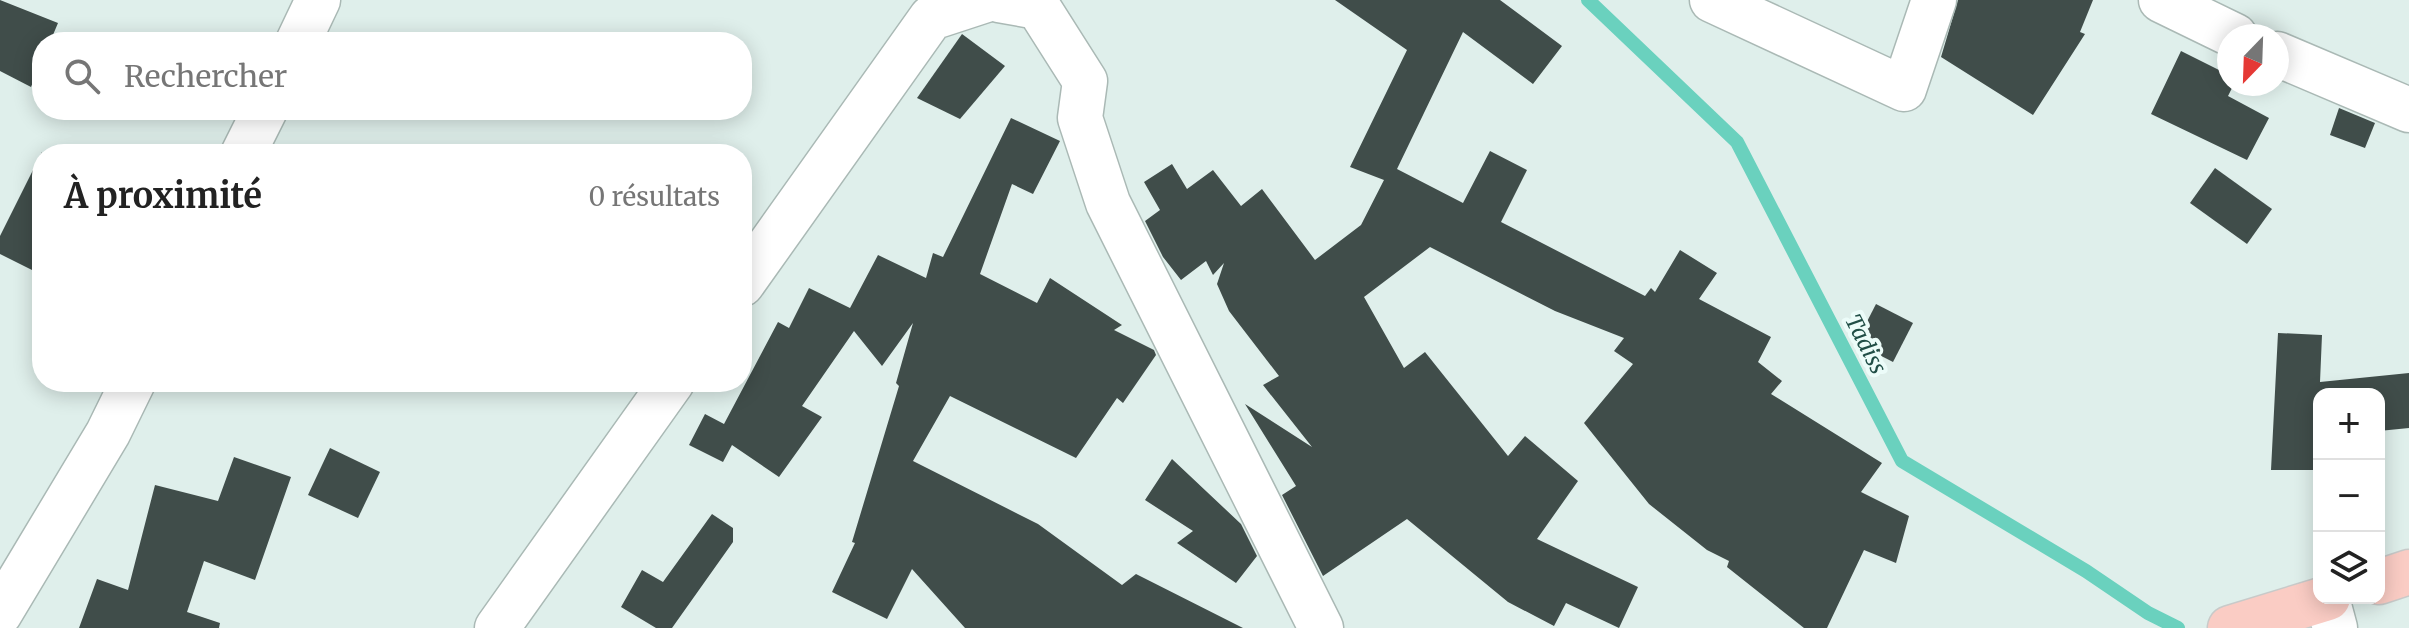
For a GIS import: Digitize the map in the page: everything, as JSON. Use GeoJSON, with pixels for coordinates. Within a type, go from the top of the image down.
{"type":"FeatureCollection","features":[{"type":"Feature","properties":{"kind":"main road"},"geometry":{"type":"LineString","coordinates":[[2385,580],[2409,572]]}},
{"type":"Feature","properties":{"kind":"main road"},"geometry":{"type":"LineString","coordinates":[[2230,628],[2330,614]]}},
{"type":"Feature","properties":{"kind":"street"},"geometry":{"type":"LineString","coordinates":[[303,32],[318,0]]}},
{"type":"Feature","properties":{"kind":"street"},"geometry":{"type":"LineString","coordinates":[[752,269],[928,9],[986,0]]}},
{"type":"Feature","properties":{"kind":"street"},"geometry":{"type":"LineString","coordinates":[[1712,0],[1904,89],[1934,0]]}},
{"type":"Feature","properties":{"kind":"street"},"geometry":{"type":"LineString","coordinates":[[2161,0],[2181,13],[2217,28]]}},
{"type":"Feature","properties":{"kind":"street"},"geometry":{"type":"LineString","coordinates":[[1027,2],[1085,81],[1080,118],[1108,203],[1321,628]]}},
{"type":"Feature","properties":{"kind":"street"},"geometry":{"type":"LineString","coordinates":[[2289,59],[2409,110]]}},
{"type":"Feature","properties":{"kind":"street"},"geometry":{"type":"LineString","coordinates":[[248,144],[260,120]]}},
{"type":"Feature","properties":{"kind":"street"},"geometry":{"type":"LineString","coordinates":[[0,613],[108,433],[128,392]]}},
{"type":"Feature","properties":{"kind":"street"},"geometry":{"type":"LineString","coordinates":[[497,628],[665,392]]}},
{"type":"Feature","properties":{"kind":"building"},"geometry":{"type":"Polygon","coordinates":[[[0,0],[58,23],[54,32],[32,32],[31,87],[0,71],[0,0]]]}},
{"type":"Feature","properties":{"kind":"building"},"geometry":{"type":"Polygon","coordinates":[[[1335,0],[1500,0],[1562,46],[1533,84],[1463,32],[1397,169],[1463,203],[1490,151],[1527,170],[1501,222],[1645,296],[1651,288],[1655,292],[1680,250],[1717,273],[1699,299],[1771,337],[1758,362],[1782,381],[1771,394],[1882,463],[1861,492],[1909,516],[1896,563],[1864,550],[1827,628],[1804,628],[1727,567],[1729,561],[1707,550],[1649,504],[1584,423],[1633,364],[1614,351],[1624,338],[1555,311],[1430,247],[1364,297],[1404,368],[1425,352],[1508,456],[1525,436],[1578,481],[1537,539],[1638,587],[1619,628],[1566,603],[1554,626],[1508,602],[1407,519],[1323,576],[1282,495],[1296,486],[1245,404],[1312,447],[1263,385],[1279,376],[1229,311],[1217,284],[1224,263],[1213,275],[1206,261],[1181,280],[1163,257],[1145,221],[1160,210],[1144,182],[1172,164],[1187,189],[1213,170],[1241,206],[1262,189],[1315,260],[1361,225],[1384,180],[1350,167],[1407,50],[1335,0]]]}},
{"type":"Feature","properties":{"kind":"building"},"geometry":{"type":"Polygon","coordinates":[[[1958,0],[2093,0],[2080,32],[2085,34],[2033,115],[1941,57],[1958,0]]]}},
{"type":"Feature","properties":{"kind":"building"},"geometry":{"type":"Polygon","coordinates":[[[962,34],[1005,66],[960,119],[917,98],[962,34]]]}},
{"type":"Feature","properties":{"kind":"building"},"geometry":{"type":"Polygon","coordinates":[[[2181,51],[2217,69],[2217,96],[2228,96],[2269,118],[2247,160],[2151,114],[2181,51]]]}},
{"type":"Feature","properties":{"kind":"building"},"geometry":{"type":"Polygon","coordinates":[[[2339,108],[2375,123],[2365,148],[2330,135],[2339,108]]]}},
{"type":"Feature","properties":{"kind":"building"},"geometry":{"type":"Polygon","coordinates":[[[1011,118],[1060,141],[1033,194],[1012,184],[980,274],[1037,303],[1050,278],[1122,325],[1114,330],[1154,350],[1156,355],[1123,403],[1117,398],[1076,458],[950,396],[913,461],[1038,524],[1122,585],[1136,574],[1243,628],[965,628],[912,569],[887,619],[832,592],[855,543],[852,542],[899,386],[896,383],[913,323],[882,366],[854,331],[802,406],[822,417],[779,477],[732,445],[723,462],[689,445],[705,414],[724,424],[741,392],[752,392],[752,371],[778,322],[789,328],[809,288],[850,308],[878,255],[926,278],[933,253],[943,257],[1011,118]]]}},
{"type":"Feature","properties":{"kind":"building"},"geometry":{"type":"Polygon","coordinates":[[[2215,168],[2272,209],[2247,244],[2190,203],[2215,168]]]}},
{"type":"Feature","properties":{"kind":"building"},"geometry":{"type":"Polygon","coordinates":[[[32,172],[32,270],[0,254],[0,236],[32,172]]]}},
{"type":"Feature","properties":{"kind":"building"},"geometry":{"type":"Polygon","coordinates":[[[1876,304],[1913,323],[1893,362],[1856,343],[1876,304]]]}},
{"type":"Feature","properties":{"kind":"building"},"geometry":{"type":"Polygon","coordinates":[[[2278,333],[2322,335],[2320,382],[2409,373],[2409,428],[2385,430],[2385,388],[2313,388],[2313,470],[2271,470],[2278,333]]]}},
{"type":"Feature","properties":{"kind":"building"},"geometry":{"type":"Polygon","coordinates":[[[330,448],[380,472],[358,518],[308,495],[330,448]]]}},
{"type":"Feature","properties":{"kind":"building"},"geometry":{"type":"Polygon","coordinates":[[[234,457],[291,477],[255,580],[204,561],[187,612],[220,623],[219,628],[79,628],[97,579],[128,590],[155,485],[218,501],[234,457]]]}},
{"type":"Feature","properties":{"kind":"building"},"geometry":{"type":"Polygon","coordinates":[[[1172,459],[1241,524],[1257,556],[1236,583],[1177,543],[1193,531],[1145,500],[1172,459]]]}},
{"type":"Feature","properties":{"kind":"building"},"geometry":{"type":"Polygon","coordinates":[[[712,514],[733,528],[733,542],[672,628],[656,628],[621,607],[642,570],[663,582],[712,514]]]}},
{"type":"Feature","properties":{"kind":"waterway","name":"Tadiss"},"geometry":{"type":"LineString","coordinates":[[1588,0],[1737,142],[1902,461],[2086,571],[2148,613],[2178,628]]}}]}
